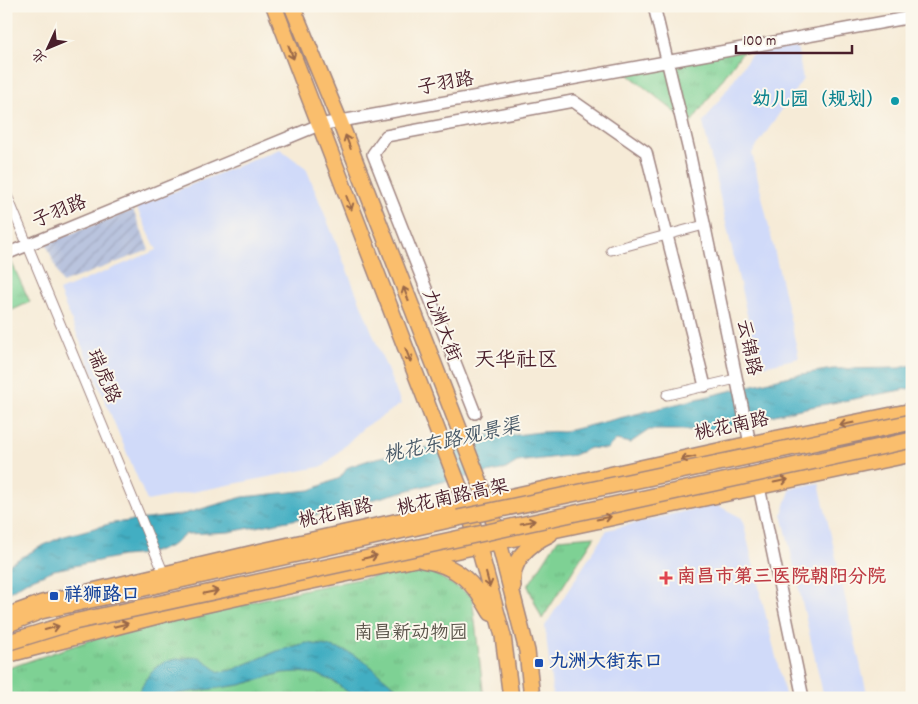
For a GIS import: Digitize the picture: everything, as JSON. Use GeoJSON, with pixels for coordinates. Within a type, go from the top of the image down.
{"type":"FeatureCollection","features":[{"type":"Feature","properties":{"kind":"main road"},"geometry":{"type":"LineString","coordinates":[[274,6],[466,506],[479,544],[503,636],[511,698]]}},
{"type":"Feature","properties":{"kind":"main road","name":"九洲大街"},"geometry":{"type":"LineString","coordinates":[[292,6],[340,122],[487,502],[499,540],[527,651],[532,698]]}},
{"type":"Feature","properties":{"kind":"main road","name":"桃花南路"},"geometry":{"type":"LineString","coordinates":[[6,616],[42,603],[519,495],[748,439],[912,411]]}},
{"type":"Feature","properties":{"kind":"main road","name":"桃花南路高架"},"geometry":{"type":"LineString","coordinates":[[6,625],[41,611],[467,516],[912,422]]}},
{"type":"Feature","properties":{"kind":"main road","name":"桃花南路高架"},"geometry":{"type":"LineString","coordinates":[[6,643],[74,622],[912,440]]}},
{"type":"Feature","properties":{"kind":"main road"},"geometry":{"type":"LineString","coordinates":[[6,655],[173,612],[479,544],[912,454]]}},
{"type":"Feature","properties":{"kind":"main road"},"geometry":{"type":"LineString","coordinates":[[478,478],[488,488],[495,491],[519,495]]}},
{"type":"Feature","properties":{"kind":"main road"},"geometry":{"type":"LineString","coordinates":[[527,651],[513,583],[515,568],[520,555],[527,548],[569,525]]}},
{"type":"Feature","properties":{"kind":"main road"},"geometry":{"type":"LineString","coordinates":[[413,559],[446,564],[466,579],[482,597],[503,636]]}},
{"type":"Feature","properties":{"kind":"street","name":"云锦路"},"geometry":{"type":"LineString","coordinates":[[654,6],[689,151],[803,698]]}},
{"type":"Feature","properties":{"kind":"street","name":"子羽路"},"geometry":{"type":"LineString","coordinates":[[6,254],[319,125],[667,64],[912,18]]}},
{"type":"Feature","properties":{"kind":"street"},"geometry":{"type":"LineString","coordinates":[[475,413],[373,154],[386,136],[573,101],[646,152],[705,386]]}},
{"type":"Feature","properties":{"kind":"street"},"geometry":{"type":"LineString","coordinates":[[333,105],[362,118]]}},
{"type":"Feature","properties":{"kind":"street","name":"瑞虎路"},"geometry":{"type":"LineString","coordinates":[[6,193],[137,504],[164,574]]}},
{"type":"Feature","properties":{"kind":"street"},"geometry":{"type":"LineString","coordinates":[[611,250],[704,225]]}},
{"type":"Feature","properties":{"kind":"street"},"geometry":{"type":"LineString","coordinates":[[667,395],[736,381]]}},
{"type":"Feature","properties":{"kind":"shaded area"},"geometry":{"type":"Polygon","coordinates":[[[797,47],[803,79],[752,153],[799,358],[759,367],[703,123],[751,55],[797,47]]]}},
{"type":"Feature","properties":{"kind":"shaded area"},"geometry":{"type":"Polygon","coordinates":[[[280,149],[306,168],[401,404],[362,429],[324,466],[147,501],[59,291],[157,250],[136,207],[280,149]]]}},
{"type":"Feature","properties":{"kind":"shaded area"},"geometry":{"type":"Polygon","coordinates":[[[133,210],[149,250],[62,283],[46,243],[133,210]]]}},
{"type":"Feature","properties":{"kind":"shaded area"},"geometry":{"type":"Polygon","coordinates":[[[819,483],[868,698],[824,698],[782,514],[791,488],[819,483]]]}},
{"type":"Feature","properties":{"kind":"shaded area","name":"南昌市第三医院朝阳分院"},"geometry":{"type":"Polygon","coordinates":[[[715,504],[742,518],[786,698],[553,698],[545,626],[607,530],[715,504]]]}},
{"type":"Feature","properties":{"kind":"green space"},"geometry":{"type":"Polygon","coordinates":[[[749,43],[690,124],[619,67],[749,43]]]}},
{"type":"Feature","properties":{"kind":"green space"},"geometry":{"type":"Polygon","coordinates":[[[9,257],[30,302],[6,313],[6,259],[9,257]]]}},
{"type":"Feature","properties":{"kind":"green space"},"geometry":{"type":"Polygon","coordinates":[[[595,536],[542,619],[528,586],[558,539],[595,536]]]}},
{"type":"Feature","properties":{"kind":"green space","name":"南昌新动物园"},"geometry":{"type":"Polygon","coordinates":[[[423,567],[472,596],[484,698],[6,698],[6,669],[102,636],[307,589],[423,567]]]}},
{"type":"Feature","properties":{"kind":"water"},"geometry":{"type":"Polygon","coordinates":[[[912,365],[912,388],[800,409],[711,430],[649,430],[630,443],[616,440],[607,449],[590,448],[574,455],[517,462],[506,469],[428,485],[303,518],[229,532],[186,534],[171,546],[147,554],[122,556],[54,570],[27,581],[6,594],[6,566],[61,537],[113,523],[180,515],[243,497],[310,490],[340,478],[348,467],[372,459],[487,435],[506,436],[554,431],[563,432],[790,376],[833,369],[899,368],[912,365]]]}},
{"type":"Feature","properties":{"kind":"water"},"geometry":{"type":"Polygon","coordinates":[[[306,643],[335,648],[352,654],[398,688],[417,698],[360,698],[349,693],[333,681],[316,674],[298,672],[282,673],[240,685],[177,694],[173,698],[136,698],[148,677],[167,661],[200,657],[219,672],[232,670],[277,651],[306,643]]]}},
{"type":"Feature","properties":{"kind":"place","name":"幼儿园（规划）"},"geometry":{"type":"Point","coordinates":[895,101]}},
{"type":"Feature","properties":{"kind":"place","name":"南昌市第三医院朝阳分院"},"geometry":{"type":"Point","coordinates":[666,578]}},
{"type":"Feature","properties":{"kind":"place","name":"祥狮路口"},"geometry":{"type":"Point","coordinates":[54,596]}},
{"type":"Feature","properties":{"kind":"place","name":"九洲大街东口"},"geometry":{"type":"Point","coordinates":[539,663]}},
{"type":"Feature","properties":{"kind":"district","name":"天华社区"},"geometry":{"type":"Point","coordinates":[516,362]}},
{"type":"Feature","properties":{"kind":"water label","name":"桃花东路观景渠"},"geometry":{"type":"Point","coordinates":[452,442]}}]}
